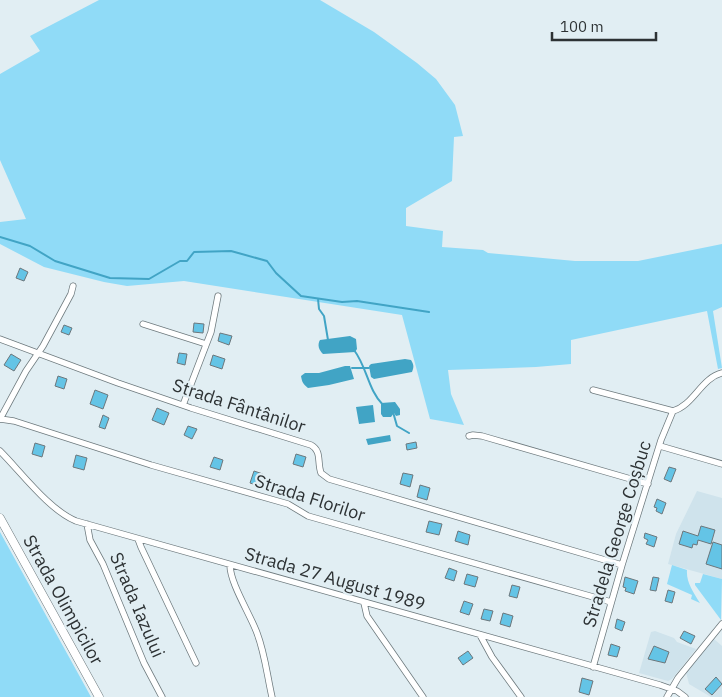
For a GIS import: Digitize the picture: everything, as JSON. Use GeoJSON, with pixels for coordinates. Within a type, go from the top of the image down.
{"type":"FeatureCollection","features":[{"type":"Feature","properties":{"kind":"main road","name":"Strada Olimpicilor"},"geometry":{"type":"LineString","coordinates":[[0,518],[99,697]]}},
{"type":"Feature","properties":{"kind":"street"},"geometry":{"type":"LineString","coordinates":[[0,419],[71,294],[73,286]]}},
{"type":"Feature","properties":{"kind":"street"},"geometry":{"type":"LineString","coordinates":[[183,405],[211,332],[218,296]]}},
{"type":"Feature","properties":{"kind":"street"},"geometry":{"type":"LineString","coordinates":[[143,324],[206,344]]}},
{"type":"Feature","properties":{"kind":"street","name":"Strada Fântânilor"},"geometry":{"type":"LineString","coordinates":[[0,339],[183,405],[311,444],[318,452],[321,472],[329,479],[622,564]]}},
{"type":"Feature","properties":{"kind":"street"},"geometry":{"type":"LineString","coordinates":[[593,390],[673,412],[683,407],[714,375],[722,373]]}},
{"type":"Feature","properties":{"kind":"street","name":"Stradela George Coșbuc"},"geometry":{"type":"LineString","coordinates":[[593,667],[622,564],[663,433],[673,412]]}},
{"type":"Feature","properties":{"kind":"street","name":"Strada Florilor"},"geometry":{"type":"LineString","coordinates":[[0,419],[14,421],[151,465],[288,504],[308,516],[611,602]]}},
{"type":"Feature","properties":{"kind":"street"},"geometry":{"type":"LineString","coordinates":[[469,436],[482,436],[648,484]]}},
{"type":"Feature","properties":{"kind":"street"},"geometry":{"type":"LineString","coordinates":[[660,446],[722,464]]}},
{"type":"Feature","properties":{"kind":"street","name":"Strada 27 August 1989"},"geometry":{"type":"LineString","coordinates":[[0,451],[60,513],[67,517],[138,539],[671,689],[685,697]]}},
{"type":"Feature","properties":{"kind":"street","name":"Strada Iazului"},"geometry":{"type":"LineString","coordinates":[[87,524],[90,540],[103,564],[144,662],[162,697]]}},
{"type":"Feature","properties":{"kind":"street"},"geometry":{"type":"LineString","coordinates":[[138,539],[196,663]]}},
{"type":"Feature","properties":{"kind":"street"},"geometry":{"type":"LineString","coordinates":[[230,564],[230,574],[252,620],[260,642],[272,697]]}},
{"type":"Feature","properties":{"kind":"street"},"geometry":{"type":"LineString","coordinates":[[364,603],[367,616],[423,697]]}},
{"type":"Feature","properties":{"kind":"street"},"geometry":{"type":"LineString","coordinates":[[667,697],[671,689],[722,624]]}},
{"type":"Feature","properties":{"kind":"street"},"geometry":{"type":"LineString","coordinates":[[480,635],[492,657],[521,697]]}},
{"type":"Feature","properties":{"kind":"shaded area"},"geometry":{"type":"Polygon","coordinates":[[[99,0],[320,0],[374,32],[417,63],[436,79],[455,105],[463,136],[454,137],[452,181],[406,208],[406,226],[443,231],[442,247],[575,261],[638,261],[722,244],[722,307],[713,311],[722,368],[718,369],[707,311],[571,340],[571,364],[448,370],[451,394],[464,425],[430,419],[402,315],[184,281],[127,286],[104,282],[44,267],[0,244],[0,222],[26,219],[0,160],[0,74],[40,51],[30,36],[99,0]]]}},
{"type":"Feature","properties":{"kind":"shaded area"},"geometry":{"type":"Polygon","coordinates":[[[350,336],[356,339],[357,349],[355,352],[323,354],[320,349],[320,340],[350,336]]]}},
{"type":"Feature","properties":{"kind":"shaded area"},"geometry":{"type":"Polygon","coordinates":[[[405,359],[411,360],[412,372],[374,379],[371,377],[369,366],[371,364],[405,359]]]}},
{"type":"Feature","properties":{"kind":"shaded area"},"geometry":{"type":"Polygon","coordinates":[[[350,366],[354,379],[308,388],[302,380],[301,376],[305,373],[319,373],[350,366]]]}},
{"type":"Feature","properties":{"kind":"shaded area"},"geometry":{"type":"Polygon","coordinates":[[[395,402],[400,409],[400,415],[396,416],[394,413],[391,417],[383,417],[381,414],[381,403],[395,402]]]}},
{"type":"Feature","properties":{"kind":"shaded area"},"geometry":{"type":"Polygon","coordinates":[[[373,405],[375,422],[359,424],[356,407],[373,405]]]}},
{"type":"Feature","properties":{"kind":"shaded area"},"geometry":{"type":"Polygon","coordinates":[[[390,435],[391,441],[368,445],[366,439],[390,435]]]}},
{"type":"Feature","properties":{"kind":"shaded area"},"geometry":{"type":"Polygon","coordinates":[[[697,491],[722,498],[722,579],[668,564],[676,534],[697,491]]]}},
{"type":"Feature","properties":{"kind":"shaded area"},"geometry":{"type":"Polygon","coordinates":[[[0,532],[85,686],[91,697],[0,697],[0,532]]]}},
{"type":"Feature","properties":{"kind":"shaded area"},"geometry":{"type":"Polygon","coordinates":[[[672,565],[687,570],[689,583],[700,603],[691,599],[692,595],[667,584],[672,565]]]}},
{"type":"Feature","properties":{"kind":"shaded area"},"geometry":{"type":"Polygon","coordinates":[[[703,574],[722,579],[721,620],[695,585],[695,583],[700,583],[703,574]]]}},
{"type":"Feature","properties":{"kind":"shaded area"},"geometry":{"type":"Polygon","coordinates":[[[655,631],[696,649],[672,679],[668,681],[639,673],[651,632],[655,631]]]}},
{"type":"Feature","properties":{"kind":"shaded area"},"geometry":{"type":"Polygon","coordinates":[[[714,639],[722,646],[722,697],[711,697],[689,684],[686,672],[714,639]]]}},
{"type":"Feature","properties":{"kind":"building"},"geometry":{"type":"Polygon","coordinates":[[[20,268],[28,272],[24,281],[16,278],[20,268]]]}},
{"type":"Feature","properties":{"kind":"building"},"geometry":{"type":"Polygon","coordinates":[[[194,323],[204,324],[203,333],[193,332],[194,323]]]}},
{"type":"Feature","properties":{"kind":"building"},"geometry":{"type":"Polygon","coordinates":[[[64,325],[72,328],[69,335],[61,332],[64,325]]]}},
{"type":"Feature","properties":{"kind":"building"},"geometry":{"type":"Polygon","coordinates":[[[220,333],[232,336],[229,345],[218,341],[220,333]]]}},
{"type":"Feature","properties":{"kind":"building"},"geometry":{"type":"Polygon","coordinates":[[[179,353],[187,354],[185,365],[177,363],[179,353]]]}},
{"type":"Feature","properties":{"kind":"building"},"geometry":{"type":"Polygon","coordinates":[[[11,354],[21,360],[14,371],[4,365],[11,354]]]}},
{"type":"Feature","properties":{"kind":"building"},"geometry":{"type":"Polygon","coordinates":[[[213,355],[225,359],[222,369],[210,365],[213,355]]]}},
{"type":"Feature","properties":{"kind":"building"},"geometry":{"type":"Polygon","coordinates":[[[58,376],[67,379],[64,389],[55,386],[58,376]]]}},
{"type":"Feature","properties":{"kind":"building"},"geometry":{"type":"Polygon","coordinates":[[[95,390],[108,395],[103,409],[90,404],[95,390]]]}},
{"type":"Feature","properties":{"kind":"building"},"geometry":{"type":"Polygon","coordinates":[[[157,408],[169,413],[164,425],[152,420],[157,408]]]}},
{"type":"Feature","properties":{"kind":"building"},"geometry":{"type":"Polygon","coordinates":[[[103,415],[109,418],[105,429],[99,427],[103,415]]]}},
{"type":"Feature","properties":{"kind":"building"},"geometry":{"type":"Polygon","coordinates":[[[188,426],[197,429],[192,439],[184,435],[188,426]]]}},
{"type":"Feature","properties":{"kind":"building"},"geometry":{"type":"Polygon","coordinates":[[[416,442],[417,448],[407,450],[406,444],[416,442]]]}},
{"type":"Feature","properties":{"kind":"building"},"geometry":{"type":"Polygon","coordinates":[[[35,443],[45,446],[42,457],[32,454],[35,443]]]}},
{"type":"Feature","properties":{"kind":"building"},"geometry":{"type":"Polygon","coordinates":[[[296,454],[306,457],[303,467],[293,464],[296,454]]]}},
{"type":"Feature","properties":{"kind":"building"},"geometry":{"type":"Polygon","coordinates":[[[76,455],[87,458],[84,470],[73,467],[76,455]]]}},
{"type":"Feature","properties":{"kind":"building"},"geometry":{"type":"Polygon","coordinates":[[[214,457],[223,460],[220,470],[210,467],[214,457]]]}},
{"type":"Feature","properties":{"kind":"building"},"geometry":{"type":"Polygon","coordinates":[[[669,467],[676,469],[671,482],[664,479],[669,467]]]}},
{"type":"Feature","properties":{"kind":"building"},"geometry":{"type":"Polygon","coordinates":[[[254,471],[263,474],[259,486],[250,483],[254,471]]]}},
{"type":"Feature","properties":{"kind":"building"},"geometry":{"type":"Polygon","coordinates":[[[403,473],[413,475],[410,487],[400,484],[403,473]]]}},
{"type":"Feature","properties":{"kind":"building"},"geometry":{"type":"Polygon","coordinates":[[[420,485],[430,488],[427,500],[417,497],[420,485]]]}},
{"type":"Feature","properties":{"kind":"building"},"geometry":{"type":"Polygon","coordinates":[[[657,499],[666,503],[662,514],[656,511],[657,508],[654,507],[657,499]]]}},
{"type":"Feature","properties":{"kind":"building"},"geometry":{"type":"Polygon","coordinates":[[[429,521],[442,524],[439,535],[426,532],[429,521]]]}},
{"type":"Feature","properties":{"kind":"building"},"geometry":{"type":"Polygon","coordinates":[[[701,526],[715,530],[711,544],[698,540],[697,545],[693,544],[692,548],[679,544],[683,531],[698,536],[701,526]]]}},
{"type":"Feature","properties":{"kind":"building"},"geometry":{"type":"Polygon","coordinates":[[[458,531],[470,535],[468,545],[455,541],[458,531]]]}},
{"type":"Feature","properties":{"kind":"building"},"geometry":{"type":"Polygon","coordinates":[[[645,533],[657,537],[654,547],[646,544],[648,540],[644,538],[645,533]]]}},
{"type":"Feature","properties":{"kind":"building"},"geometry":{"type":"Polygon","coordinates":[[[713,542],[722,545],[722,569],[706,564],[713,542]]]}},
{"type":"Feature","properties":{"kind":"building"},"geometry":{"type":"Polygon","coordinates":[[[449,568],[457,571],[454,581],[445,578],[449,568]]]}},
{"type":"Feature","properties":{"kind":"building"},"geometry":{"type":"Polygon","coordinates":[[[467,574],[478,577],[475,587],[464,584],[467,574]]]}},
{"type":"Feature","properties":{"kind":"building"},"geometry":{"type":"Polygon","coordinates":[[[625,577],[638,581],[634,594],[625,591],[626,588],[623,587],[625,577]]]}},
{"type":"Feature","properties":{"kind":"building"},"geometry":{"type":"Polygon","coordinates":[[[653,577],[659,578],[656,591],[650,590],[653,577]]]}},
{"type":"Feature","properties":{"kind":"building"},"geometry":{"type":"Polygon","coordinates":[[[512,585],[520,587],[517,598],[509,596],[512,585]]]}},
{"type":"Feature","properties":{"kind":"building"},"geometry":{"type":"Polygon","coordinates":[[[668,590],[675,592],[672,603],[665,601],[668,590]]]}},
{"type":"Feature","properties":{"kind":"building"},"geometry":{"type":"Polygon","coordinates":[[[464,601],[473,604],[469,615],[460,612],[464,601]]]}},
{"type":"Feature","properties":{"kind":"building"},"geometry":{"type":"Polygon","coordinates":[[[484,609],[493,611],[490,621],[481,619],[484,609]]]}},
{"type":"Feature","properties":{"kind":"building"},"geometry":{"type":"Polygon","coordinates":[[[503,613],[513,616],[510,627],[500,624],[503,613]]]}},
{"type":"Feature","properties":{"kind":"building"},"geometry":{"type":"Polygon","coordinates":[[[617,619],[625,622],[622,631],[615,628],[617,619]]]}},
{"type":"Feature","properties":{"kind":"building"},"geometry":{"type":"Polygon","coordinates":[[[684,631],[695,636],[691,644],[680,638],[684,631]]]}},
{"type":"Feature","properties":{"kind":"building"},"geometry":{"type":"Polygon","coordinates":[[[611,644],[620,647],[617,657],[608,655],[611,644]]]}},
{"type":"Feature","properties":{"kind":"building"},"geometry":{"type":"Polygon","coordinates":[[[654,646],[669,652],[665,663],[648,659],[654,646]]]}},
{"type":"Feature","properties":{"kind":"building"},"geometry":{"type":"Polygon","coordinates":[[[468,651],[473,658],[463,665],[458,658],[468,651]]]}},
{"type":"Feature","properties":{"kind":"building"},"geometry":{"type":"Polygon","coordinates":[[[716,677],[722,684],[712,695],[705,689],[716,677]]]}},
{"type":"Feature","properties":{"kind":"building"},"geometry":{"type":"Polygon","coordinates":[[[582,678],[593,681],[589,695],[579,692],[582,678]]]}},
{"type":"Feature","properties":{"kind":"waterway"},"geometry":{"type":"LineString","coordinates":[[0,237],[30,246],[55,261],[110,278],[149,279],[180,261],[187,261],[194,252],[231,251],[267,261],[276,273],[301,296],[342,302],[357,301],[429,312]]}},
{"type":"Feature","properties":{"kind":"waterway"},"geometry":{"type":"LineString","coordinates":[[318,299],[319,309],[324,316],[328,340]]}},
{"type":"Feature","properties":{"kind":"waterway"},"geometry":{"type":"LineString","coordinates":[[354,350],[374,392],[383,405]]}},
{"type":"Feature","properties":{"kind":"waterway"},"geometry":{"type":"LineString","coordinates":[[352,368],[369,368]]}},
{"type":"Feature","properties":{"kind":"waterway"},"geometry":{"type":"LineString","coordinates":[[393,412],[397,426],[409,433]]}}]}
